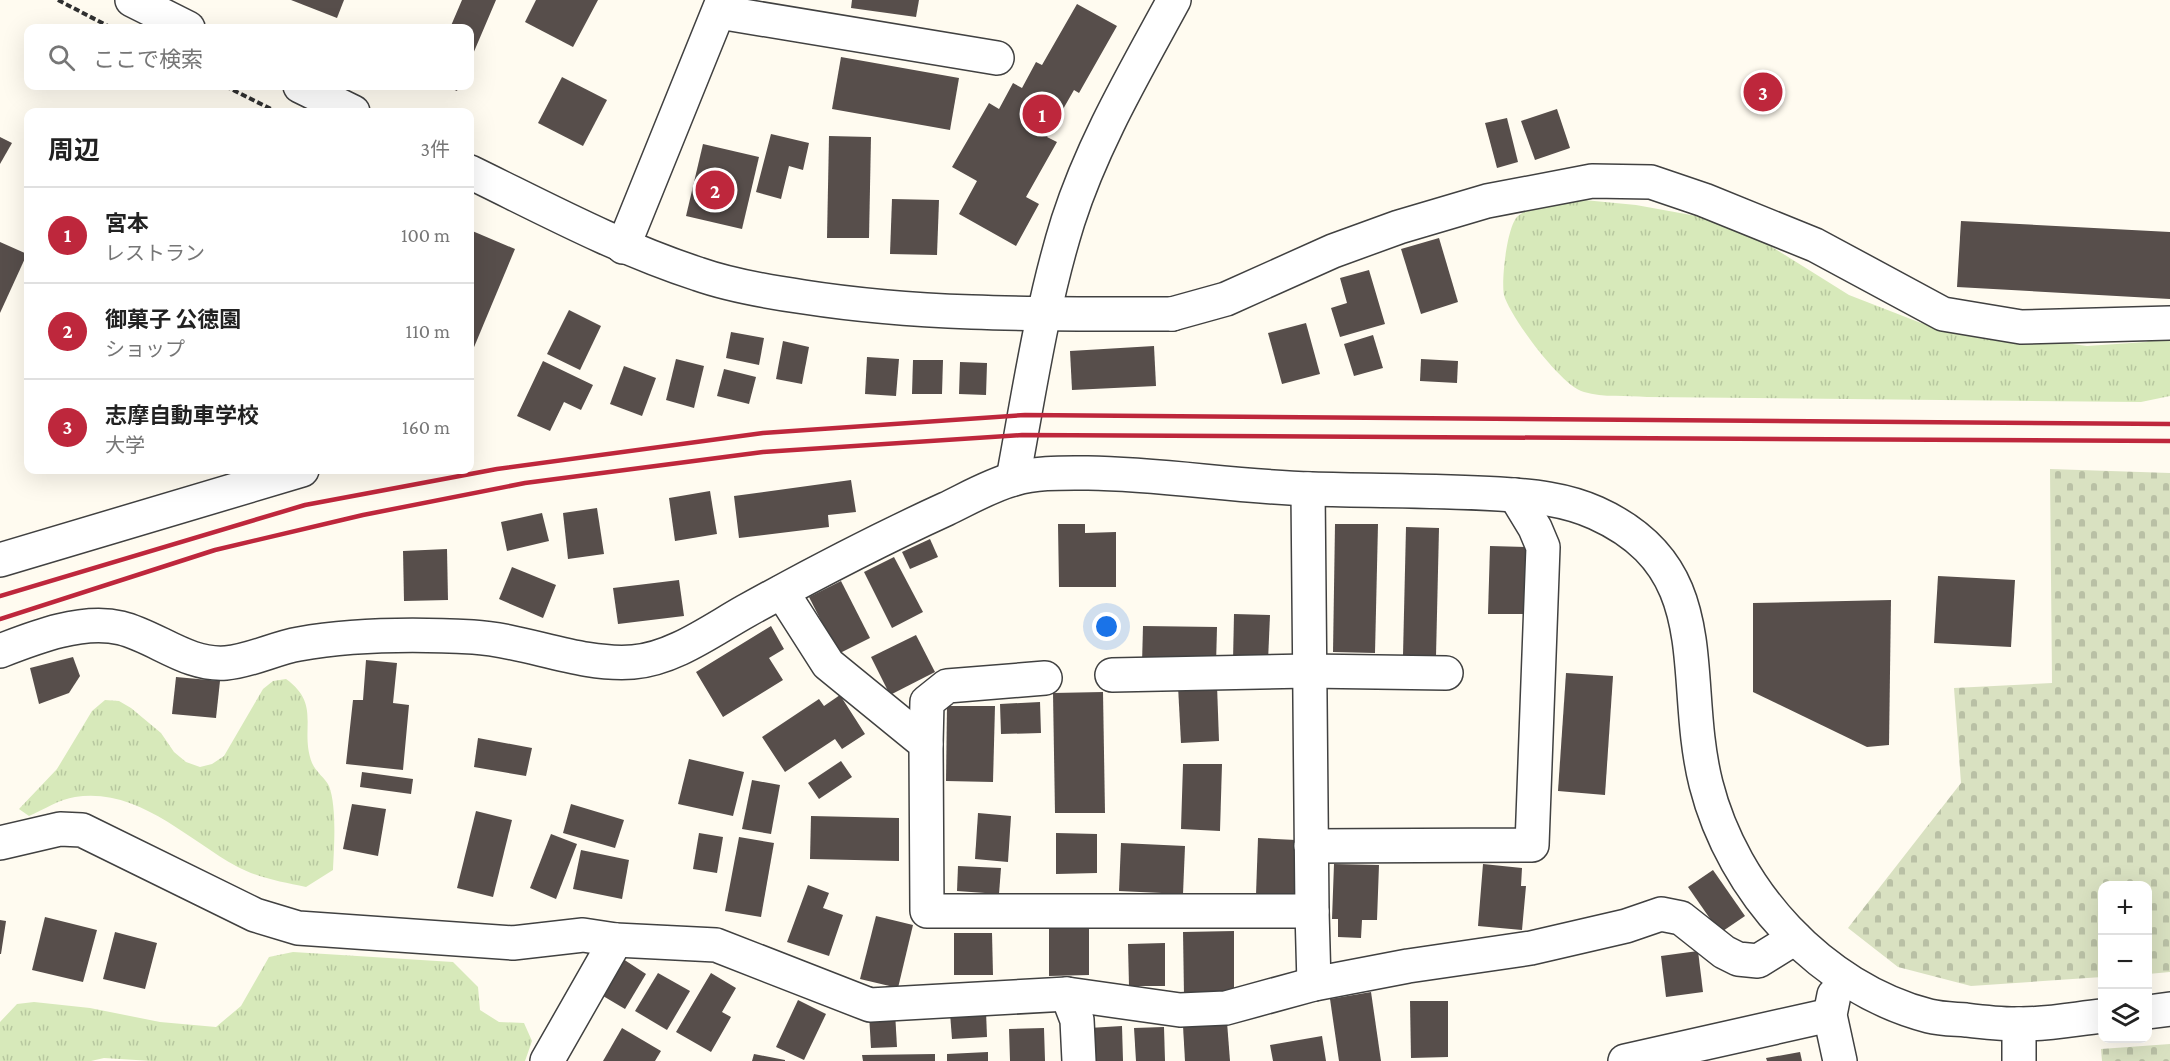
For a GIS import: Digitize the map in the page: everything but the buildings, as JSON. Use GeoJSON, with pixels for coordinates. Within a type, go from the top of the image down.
{"type":"FeatureCollection","features":[{"type":"Feature","properties":{"kind":"street"},"geometry":{"type":"LineString","coordinates":[[132,0],[180,24]]}},
{"type":"Feature","properties":{"kind":"street"},"geometry":{"type":"LineString","coordinates":[[1013,479],[1045,314],[1068,221],[1096,147],[1174,0]]}},
{"type":"Feature","properties":{"kind":"street"},"geometry":{"type":"LineString","coordinates":[[623,247],[721,6],[997,58]]}},
{"type":"Feature","properties":{"kind":"street"},"geometry":{"type":"LineString","coordinates":[[308,90],[344,108]]}},
{"type":"Feature","properties":{"kind":"street"},"geometry":{"type":"LineString","coordinates":[[474,174],[623,247],[699,275],[787,295],[853,305],[940,312],[1172,314],[1226,299],[1333,251],[1399,227],[1487,201],[1592,181],[1651,182],[1704,200],[1815,245],[1943,314],[2021,327],[2170,323]]}},
{"type":"Feature","properties":{"kind":"street"},"geometry":{"type":"LineString","coordinates":[[0,651],[36,638],[93,625],[123,628],[190,658],[225,663],[297,644],[355,637],[480,637],[606,662],[633,662],[654,658],[700,637],[886,536],[1013,479],[1063,473],[1139,474],[1308,489],[1441,490],[1561,500],[1593,511],[1639,536],[1668,569],[1679,595],[1686,623],[1706,783],[1724,834],[1750,882],[1795,938],[1838,974],[1888,1001],[1932,1017],[2019,1024],[2098,1016]]}},
{"type":"Feature","properties":{"kind":"street"},"geometry":{"type":"LineString","coordinates":[[0,560],[289,474]]}},
{"type":"Feature","properties":{"kind":"street"},"geometry":{"type":"LineString","coordinates":[[1308,489],[1308,671],[1314,984]]}},
{"type":"Feature","properties":{"kind":"street"},"geometry":{"type":"LineString","coordinates":[[1311,846],[1532,845],[1543,547],[1535,528],[1515,495]]}},
{"type":"Feature","properties":{"kind":"street"},"geometry":{"type":"LineString","coordinates":[[782,592],[828,664],[926,744]]}},
{"type":"Feature","properties":{"kind":"street"},"geometry":{"type":"LineString","coordinates":[[1112,675],[1308,671],[1446,673]]}},
{"type":"Feature","properties":{"kind":"street"},"geometry":{"type":"LineString","coordinates":[[1045,678],[948,686],[927,702],[927,910],[1312,911]]}},
{"type":"Feature","properties":{"kind":"street"},"geometry":{"type":"LineString","coordinates":[[0,843],[60,829],[82,830],[255,915],[298,928],[513,943],[583,935],[616,940],[716,945],[870,1005],[1067,994],[1180,1010],[1226,1008],[1314,984],[1408,966],[1531,948],[1626,926],[1661,914],[1681,918],[1724,952],[1747,961],[1758,961],[1795,938]]}},
{"type":"Feature","properties":{"kind":"street"},"geometry":{"type":"LineString","coordinates":[[547,1061],[616,940]]}},
{"type":"Feature","properties":{"kind":"street"},"geometry":{"type":"LineString","coordinates":[[1838,974],[1830,1015],[1840,1061]]}},
{"type":"Feature","properties":{"kind":"street"},"geometry":{"type":"LineString","coordinates":[[1067,994],[1077,1020],[1078,1061]]}},
{"type":"Feature","properties":{"kind":"street"},"geometry":{"type":"LineString","coordinates":[[2152,1011],[2170,1009]]}},
{"type":"Feature","properties":{"kind":"street"},"geometry":{"type":"LineString","coordinates":[[1625,1061],[1830,1015]]}},
{"type":"Feature","properties":{"kind":"street"},"geometry":{"type":"LineString","coordinates":[[2019,1024],[2019,1061]]}},
{"type":"Feature","properties":{"kind":"path"},"geometry":{"type":"LineString","coordinates":[[58,0],[106,24]]}},
{"type":"Feature","properties":{"kind":"path"},"geometry":{"type":"LineString","coordinates":[[233,90],[269,108]]}},
{"type":"Feature","properties":{"kind":"green space"},"geometry":{"type":"Polygon","coordinates":[[[1584,200],[1636,205],[1702,217],[1753,235],[1849,295],[1921,323],[2087,346],[2146,342],[2170,331],[2170,396],[2141,402],[1647,397],[1607,396],[1584,392],[1563,378],[1538,350],[1508,305],[1503,288],[1508,241],[1514,221],[1518,216],[1541,205],[1584,200]]]}},
{"type":"Feature","properties":{"kind":"green space"},"geometry":{"type":"Polygon","coordinates":[[[2050,469],[2170,473],[2170,972],[2152,974],[2152,881],[2098,881],[2098,977],[1971,986],[1898,967],[1848,928],[1961,783],[1954,688],[2052,683],[2050,469]]]}},
{"type":"Feature","properties":{"kind":"green space"},"geometry":{"type":"Polygon","coordinates":[[[286,679],[297,689],[307,708],[309,751],[312,763],[329,786],[333,805],[333,870],[306,887],[270,879],[244,870],[160,818],[140,807],[119,800],[98,796],[69,798],[29,816],[19,809],[57,769],[92,711],[105,700],[119,701],[131,708],[161,733],[174,752],[186,762],[200,767],[212,764],[224,756],[263,689],[273,681],[286,679]]]}},
{"type":"Feature","properties":{"kind":"green space"},"geometry":{"type":"Polygon","coordinates":[[[293,952],[453,962],[478,987],[480,1010],[499,1022],[524,1023],[532,1041],[525,1061],[152,1061],[104,1058],[91,1061],[0,1061],[0,1022],[17,1004],[34,1002],[90,1008],[160,1022],[216,1027],[241,1006],[269,957],[293,952]]]}},
{"type":"Feature","properties":{"kind":"green space"},"geometry":{"type":"Polygon","coordinates":[[[2170,1044],[2170,1061],[2102,1061],[2101,1049],[2170,1044]]]}},
{"type":"Feature","properties":{"kind":"railway"},"geometry":{"type":"LineString","coordinates":[[474,473],[763,433],[1025,415],[2170,424]]}},
{"type":"Feature","properties":{"kind":"railway"},"geometry":{"type":"LineString","coordinates":[[0,619],[215,550],[363,515],[525,483],[763,452],[1022,435],[2170,441]]}},
{"type":"Feature","properties":{"kind":"railway"},"geometry":{"type":"LineString","coordinates":[[0,596],[305,505],[470,474]]}},
{"type":"Feature","properties":{"kind":"place","name":"志摩自動車学校"},"geometry":{"type":"Point","coordinates":[1763,92]}},
{"type":"Feature","properties":{"kind":"place","name":"宮本"},"geometry":{"type":"Point","coordinates":[1042,114]}},
{"type":"Feature","properties":{"kind":"place","name":"御菓子 公徳園"},"geometry":{"type":"Point","coordinates":[715,190]}}]}
